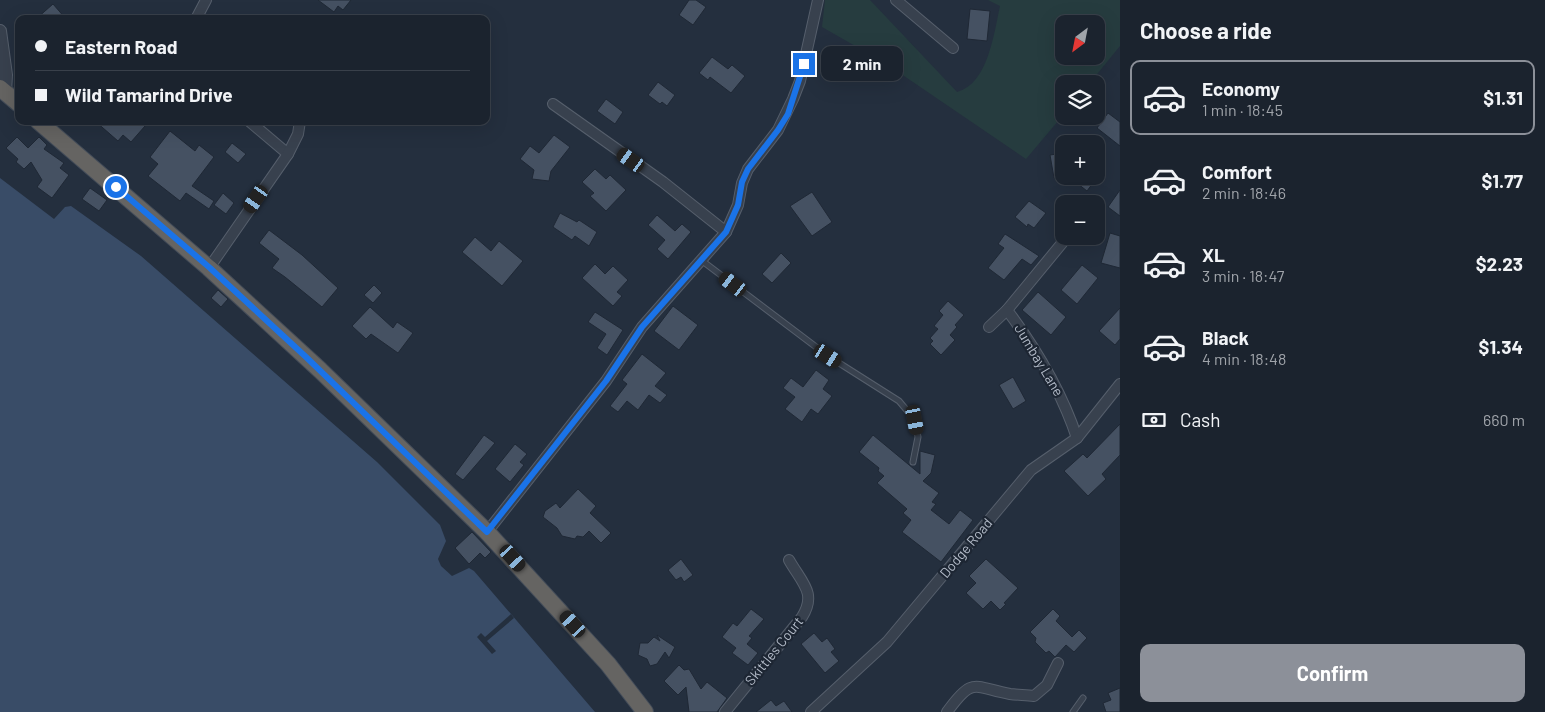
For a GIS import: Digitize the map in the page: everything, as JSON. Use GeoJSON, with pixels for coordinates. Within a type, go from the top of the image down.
{"type":"FeatureCollection","features":[{"type":"Feature","properties":{"kind":"highway"},"geometry":{"type":"LineString","coordinates":[[2,90],[15,101]]}},
{"type":"Feature","properties":{"kind":"highway"},"geometry":{"type":"LineString","coordinates":[[43,125],[210,268],[320,370],[487,532],[608,664],[645,712]]}},
{"type":"Feature","properties":{"kind":"street"},"geometry":{"type":"LineString","coordinates":[[198,15],[206,0]]}},
{"type":"Feature","properties":{"kind":"street"},"geometry":{"type":"LineString","coordinates":[[487,532],[606,381],[642,327],[726,232],[738,205],[742,182],[748,169],[778,130],[793,99],[802,72],[818,0]]}},
{"type":"Feature","properties":{"kind":"street"},"geometry":{"type":"LineString","coordinates":[[896,0],[953,48]]}},
{"type":"Feature","properties":{"kind":"street"},"geometry":{"type":"LineString","coordinates":[[0,31],[6,75],[2,90]]}},
{"type":"Feature","properties":{"kind":"street"},"geometry":{"type":"LineString","coordinates":[[553,104],[663,182],[726,232]]}},
{"type":"Feature","properties":{"kind":"street"},"geometry":{"type":"LineString","coordinates":[[254,125],[288,154]]}},
{"type":"Feature","properties":{"kind":"street"},"geometry":{"type":"LineString","coordinates":[[210,268],[288,154],[298,134],[299,125]]}},
{"type":"Feature","properties":{"kind":"street","name":"Jumbay Lane"},"geometry":{"type":"LineString","coordinates":[[1061,245],[1007,310],[1047,368],[1066,405],[1077,438]]}},
{"type":"Feature","properties":{"kind":"street"},"geometry":{"type":"LineString","coordinates":[[989,327],[1007,310]]}},
{"type":"Feature","properties":{"kind":"street","name":"Dodge Road"},"geometry":{"type":"LineString","coordinates":[[811,712],[887,642],[1031,470],[1077,438],[1120,384]]}},
{"type":"Feature","properties":{"kind":"street","name":"Skittles Court"},"geometry":{"type":"LineString","coordinates":[[725,712],[802,618],[809,605],[810,596],[789,560]]}},
{"type":"Feature","properties":{"kind":"street"},"geometry":{"type":"LineString","coordinates":[[947,712],[966,690],[979,685],[1010,694],[1034,696],[1047,685],[1058,663]]}},
{"type":"Feature","properties":{"kind":"lane"},"geometry":{"type":"LineString","coordinates":[[701,260],[828,356],[899,401],[915,420],[918,437],[913,462]]}},
{"type":"Feature","properties":{"kind":"lane"},"geometry":{"type":"LineString","coordinates":[[1073,712],[1083,698]]}},
{"type":"Feature","properties":{"kind":"green space"},"geometry":{"type":"Polygon","coordinates":[[[825,0],[870,0],[957,92],[968,87],[976,79],[988,56],[1000,6],[988,0],[1120,0],[1120,46],[1105,64],[1105,15],[1055,15],[1055,65],[1104,65],[1096,75],[1055,75],[1055,125],[1026,159],[885,63],[822,27],[825,0]]]}},
{"type":"Feature","properties":{"kind":"water"},"geometry":{"type":"Polygon","coordinates":[[[0,178],[54,219],[65,207],[71,206],[141,256],[377,462],[440,525],[446,541],[438,559],[441,566],[452,576],[469,568],[474,571],[595,712],[0,712],[0,178]]]}},
{"type":"Feature","properties":{"kind":"pier"},"geometry":{"type":"Polygon","coordinates":[[[511,614],[514,618],[487,641],[496,651],[492,654],[477,637],[481,633],[485,637],[511,614]]]}},
{"type":"Feature","properties":{"kind":"building"},"geometry":{"type":"Polygon","coordinates":[[[318,0],[351,0],[343,10],[338,6],[334,12],[318,0]]]}},
{"type":"Feature","properties":{"kind":"building"},"geometry":{"type":"Polygon","coordinates":[[[689,0],[696,0],[706,7],[693,25],[679,15],[689,0]]]}},
{"type":"Feature","properties":{"kind":"building"},"geometry":{"type":"Polygon","coordinates":[[[53,4],[63,15],[41,15],[53,4]]]}},
{"type":"Feature","properties":{"kind":"building"},"geometry":{"type":"Polygon","coordinates":[[[970,9],[990,11],[987,41],[967,39],[970,9]]]}},
{"type":"Feature","properties":{"kind":"building"},"geometry":{"type":"Polygon","coordinates":[[[712,57],[728,69],[732,65],[745,76],[731,93],[710,77],[708,80],[699,73],[712,57]]]}},
{"type":"Feature","properties":{"kind":"building"},"geometry":{"type":"Polygon","coordinates":[[[658,82],[675,95],[667,106],[662,102],[660,104],[648,95],[658,82]]]}},
{"type":"Feature","properties":{"kind":"building"},"geometry":{"type":"Polygon","coordinates":[[[606,99],[623,112],[615,124],[597,111],[606,99]]]}},
{"type":"Feature","properties":{"kind":"building"},"geometry":{"type":"Polygon","coordinates":[[[1108,113],[1120,122],[1120,146],[1097,128],[1099,125],[1105,125],[1105,117],[1108,113]]]}},
{"type":"Feature","properties":{"kind":"building"},"geometry":{"type":"Polygon","coordinates":[[[100,125],[145,126],[131,142],[123,135],[118,141],[100,125]]]}},
{"type":"Feature","properties":{"kind":"building"},"geometry":{"type":"Polygon","coordinates":[[[170,131],[195,151],[199,145],[214,157],[192,186],[214,201],[209,209],[186,193],[180,201],[148,176],[158,164],[150,157],[170,131]]]}},
{"type":"Feature","properties":{"kind":"building"},"geometry":{"type":"Polygon","coordinates":[[[554,135],[570,147],[551,171],[549,181],[532,179],[534,170],[520,159],[530,146],[539,153],[554,135]]]}},
{"type":"Feature","properties":{"kind":"building"},"geometry":{"type":"Polygon","coordinates":[[[17,137],[28,148],[39,137],[47,145],[44,149],[64,163],[60,168],[69,175],[52,198],[37,187],[42,180],[31,162],[24,169],[16,162],[18,159],[6,148],[17,137]]]}},
{"type":"Feature","properties":{"kind":"building"},"geometry":{"type":"Polygon","coordinates":[[[232,143],[246,154],[238,163],[225,152],[232,143]]]}},
{"type":"Feature","properties":{"kind":"building"},"geometry":{"type":"Polygon","coordinates":[[[1055,154],[1055,178],[1054,178],[1050,155],[1055,154]]]}},
{"type":"Feature","properties":{"kind":"building"},"geometry":{"type":"Polygon","coordinates":[[[595,169],[606,179],[610,175],[626,190],[606,211],[590,196],[594,193],[582,182],[595,169]]]}},
{"type":"Feature","properties":{"kind":"building"},"geometry":{"type":"Polygon","coordinates":[[[1079,185],[1091,185],[1087,191],[1079,185]]]}},
{"type":"Feature","properties":{"kind":"building"},"geometry":{"type":"Polygon","coordinates":[[[90,188],[107,200],[99,211],[82,199],[90,188]]]}},
{"type":"Feature","properties":{"kind":"building"},"geometry":{"type":"Polygon","coordinates":[[[1120,190],[1120,216],[1108,207],[1120,190]]]}},
{"type":"Feature","properties":{"kind":"building"},"geometry":{"type":"Polygon","coordinates":[[[812,192],[832,222],[812,236],[790,206],[812,192]]]}},
{"type":"Feature","properties":{"kind":"building"},"geometry":{"type":"Polygon","coordinates":[[[223,193],[234,203],[226,214],[214,205],[223,193]]]}},
{"type":"Feature","properties":{"kind":"building"},"geometry":{"type":"Polygon","coordinates":[[[1029,201],[1046,213],[1034,228],[1028,224],[1027,227],[1015,217],[1029,201]]]}},
{"type":"Feature","properties":{"kind":"building"},"geometry":{"type":"Polygon","coordinates":[[[560,213],[577,222],[579,220],[597,232],[589,246],[575,236],[572,240],[553,227],[560,213]]]}},
{"type":"Feature","properties":{"kind":"building"},"geometry":{"type":"Polygon","coordinates":[[[657,215],[675,231],[682,224],[691,232],[668,259],[657,249],[665,240],[648,225],[657,215]]]}},
{"type":"Feature","properties":{"kind":"building"},"geometry":{"type":"Polygon","coordinates":[[[269,230],[302,255],[338,288],[322,307],[272,268],[279,259],[259,243],[269,230]]]}},
{"type":"Feature","properties":{"kind":"building"},"geometry":{"type":"Polygon","coordinates":[[[1110,233],[1120,236],[1120,268],[1101,263],[1110,233]]]}},
{"type":"Feature","properties":{"kind":"building"},"geometry":{"type":"Polygon","coordinates":[[[1005,234],[1039,256],[1031,265],[1022,259],[1004,280],[988,268],[1004,248],[998,244],[1005,234]]]}},
{"type":"Feature","properties":{"kind":"building"},"geometry":{"type":"Polygon","coordinates":[[[475,237],[491,251],[499,241],[523,261],[502,286],[462,252],[475,237]]]}},
{"type":"Feature","properties":{"kind":"building"},"geometry":{"type":"Polygon","coordinates":[[[781,253],[791,263],[772,283],[762,274],[781,253]]]}},
{"type":"Feature","properties":{"kind":"building"},"geometry":{"type":"Polygon","coordinates":[[[595,264],[605,274],[613,266],[628,280],[617,292],[622,296],[613,306],[582,278],[595,264]]]}},
{"type":"Feature","properties":{"kind":"building"},"geometry":{"type":"Polygon","coordinates":[[[1082,265],[1098,278],[1077,304],[1061,290],[1082,265]]]}},
{"type":"Feature","properties":{"kind":"building"},"geometry":{"type":"Polygon","coordinates":[[[374,285],[382,293],[373,303],[364,295],[374,285]]]}},
{"type":"Feature","properties":{"kind":"building"},"geometry":{"type":"Polygon","coordinates":[[[218,290],[228,299],[221,307],[211,298],[218,290]]]}},
{"type":"Feature","properties":{"kind":"building"},"geometry":{"type":"Polygon","coordinates":[[[1038,292],[1066,317],[1051,335],[1022,310],[1038,292]]]}},
{"type":"Feature","properties":{"kind":"building"},"geometry":{"type":"Polygon","coordinates":[[[948,301],[964,315],[955,325],[957,327],[950,335],[955,340],[941,355],[930,344],[933,341],[930,338],[938,329],[934,326],[943,315],[939,311],[948,301]]]}},
{"type":"Feature","properties":{"kind":"building"},"geometry":{"type":"Polygon","coordinates":[[[673,306],[698,325],[679,350],[654,331],[673,306]]]}},
{"type":"Feature","properties":{"kind":"building"},"geometry":{"type":"Polygon","coordinates":[[[370,307],[393,328],[397,322],[413,333],[398,353],[371,334],[366,339],[352,326],[370,307]]]}},
{"type":"Feature","properties":{"kind":"building"},"geometry":{"type":"Polygon","coordinates":[[[1120,308],[1120,339],[1115,345],[1099,331],[1120,308]]]}},
{"type":"Feature","properties":{"kind":"building"},"geometry":{"type":"Polygon","coordinates":[[[595,312],[623,330],[607,355],[597,348],[606,334],[588,322],[595,312]]]}},
{"type":"Feature","properties":{"kind":"building"},"geometry":{"type":"Polygon","coordinates":[[[642,354],[666,373],[655,386],[667,395],[660,403],[649,395],[638,410],[627,401],[618,412],[610,406],[627,384],[622,380],[642,354]]]}},
{"type":"Feature","properties":{"kind":"building"},"geometry":{"type":"Polygon","coordinates":[[[816,370],[829,380],[823,389],[832,396],[818,414],[811,409],[802,422],[785,409],[795,397],[783,388],[791,378],[803,387],[816,370]]]}},
{"type":"Feature","properties":{"kind":"building"},"geometry":{"type":"Polygon","coordinates":[[[1013,377],[1026,401],[1013,409],[999,385],[1013,377]]]}},
{"type":"Feature","properties":{"kind":"building"},"geometry":{"type":"Polygon","coordinates":[[[1120,424],[1120,455],[1102,474],[1106,479],[1088,496],[1064,471],[1083,454],[1087,458],[1120,424]]]}},
{"type":"Feature","properties":{"kind":"building"},"geometry":{"type":"Polygon","coordinates":[[[484,435],[495,443],[463,480],[455,474],[484,435]]]}},
{"type":"Feature","properties":{"kind":"building"},"geometry":{"type":"Polygon","coordinates":[[[873,435],[920,474],[920,451],[935,455],[931,473],[923,481],[939,493],[932,502],[936,504],[931,510],[949,524],[960,510],[973,520],[941,562],[902,532],[911,520],[903,513],[907,509],[877,483],[884,476],[878,471],[879,468],[859,452],[873,435]]]}},
{"type":"Feature","properties":{"kind":"building"},"geometry":{"type":"Polygon","coordinates":[[[515,444],[527,454],[520,462],[524,465],[510,482],[495,469],[515,444]]]}},
{"type":"Feature","properties":{"kind":"building"},"geometry":{"type":"Polygon","coordinates":[[[578,489],[596,506],[590,513],[611,533],[601,543],[589,531],[583,537],[577,536],[575,539],[562,536],[557,528],[543,517],[545,511],[556,503],[560,508],[578,489]]]}},
{"type":"Feature","properties":{"kind":"building"},"geometry":{"type":"Polygon","coordinates":[[[472,532],[491,552],[485,558],[480,553],[469,564],[455,548],[472,532]]]}},
{"type":"Feature","properties":{"kind":"building"},"geometry":{"type":"Polygon","coordinates":[[[681,559],[693,575],[684,582],[681,577],[676,580],[668,570],[681,559]]]}},
{"type":"Feature","properties":{"kind":"building"},"geometry":{"type":"Polygon","coordinates":[[[986,559],[1018,588],[1000,610],[991,601],[983,609],[966,593],[976,583],[969,576],[986,559]]]}},
{"type":"Feature","properties":{"kind":"building"},"geometry":{"type":"Polygon","coordinates":[[[751,609],[764,619],[749,636],[752,638],[747,644],[758,653],[748,665],[732,653],[736,648],[722,637],[733,623],[737,626],[751,609]]]}},
{"type":"Feature","properties":{"kind":"building"},"geometry":{"type":"Polygon","coordinates":[[[1053,609],[1060,616],[1056,621],[1072,637],[1079,630],[1087,638],[1074,652],[1066,645],[1055,657],[1049,651],[1046,653],[1035,642],[1036,638],[1030,632],[1053,609]]]}},
{"type":"Feature","properties":{"kind":"building"},"geometry":{"type":"Polygon","coordinates":[[[814,633],[822,642],[827,638],[835,649],[831,652],[839,661],[825,673],[801,644],[814,633]]]}},
{"type":"Feature","properties":{"kind":"building"},"geometry":{"type":"Polygon","coordinates":[[[657,635],[675,647],[669,658],[665,652],[657,664],[650,666],[647,659],[638,655],[640,643],[648,643],[654,637],[660,641],[657,635]]]}},
{"type":"Feature","properties":{"kind":"building"},"geometry":{"type":"Polygon","coordinates":[[[679,665],[684,670],[689,669],[701,689],[707,682],[727,698],[717,712],[689,712],[686,687],[678,695],[664,681],[679,665]]]}},
{"type":"Feature","properties":{"kind":"building"},"geometry":{"type":"Polygon","coordinates":[[[1120,688],[1120,712],[1106,712],[1103,703],[1111,700],[1108,693],[1120,688]]]}},
{"type":"Feature","properties":{"kind":"building"},"geometry":{"type":"Polygon","coordinates":[[[771,700],[776,706],[784,701],[792,712],[756,712],[771,700]]]}},
{"type":"Feature","properties":{"kind":"route"},"geometry":{"type":"LineString","coordinates":[[116,187],[210,268],[306,357],[487,532],[606,381],[642,327],[683,283],[726,232],[738,205],[742,182],[748,169],[788,114],[804,64]]}}]}
